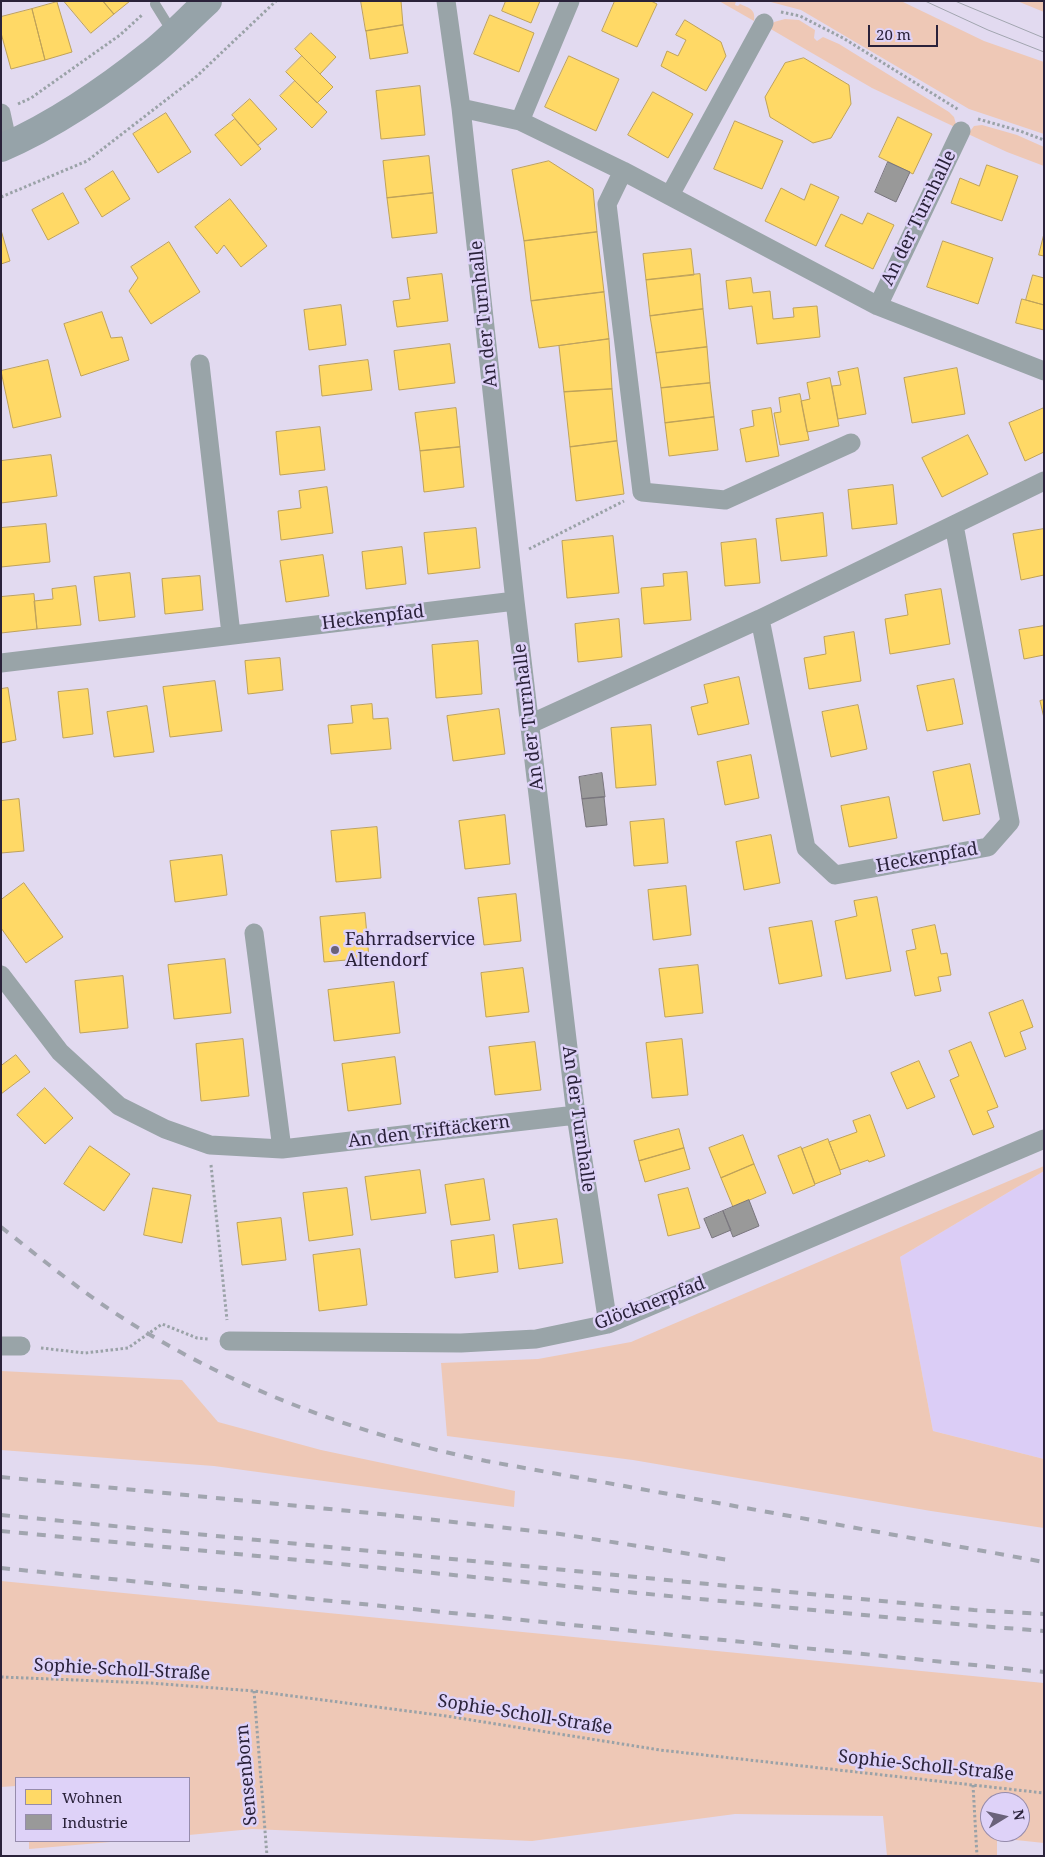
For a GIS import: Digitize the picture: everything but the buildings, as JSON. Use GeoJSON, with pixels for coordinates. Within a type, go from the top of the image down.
{"type":"FeatureCollection","features":[{"type":"Feature","properties":{"kind":"main road"},"geometry":{"type":"LineString","coordinates":[[5,146],[44,126],[97,94],[150,55],[208,1]]}},
{"type":"Feature","properties":{"kind":"street","name":"An der Turnhalle"},"geometry":{"type":"LineString","coordinates":[[446,1],[461,108],[510,558],[576,1115],[608,1324]]}},
{"type":"Feature","properties":{"kind":"street"},"geometry":{"type":"LineString","coordinates":[[520,121],[570,1]]}},
{"type":"Feature","properties":{"kind":"street"},"geometry":{"type":"LineString","coordinates":[[670,195],[769,17]]}},
{"type":"Feature","properties":{"kind":"street","name":"An der Turnhalle"},"geometry":{"type":"LineString","coordinates":[[461,108],[520,121],[670,195],[878,306],[1044,371]]}},
{"type":"Feature","properties":{"kind":"street"},"geometry":{"type":"LineString","coordinates":[[5,146],[9,109]]}},
{"type":"Feature","properties":{"kind":"street","name":"An der Turnhalle"},"geometry":{"type":"LineString","coordinates":[[878,306],[961,131]]}},
{"type":"Feature","properties":{"kind":"street"},"geometry":{"type":"LineString","coordinates":[[623,171],[607,204],[642,492],[725,500],[851,442]]}},
{"type":"Feature","properties":{"kind":"street"},"geometry":{"type":"LineString","coordinates":[[200,364],[231,634]]}},
{"type":"Feature","properties":{"kind":"street"},"geometry":{"type":"LineString","coordinates":[[530,724],[760,619],[1044,481]]}},
{"type":"Feature","properties":{"kind":"street","name":"Heckenpfad"},"geometry":{"type":"LineString","coordinates":[[760,619],[806,848],[835,874],[988,847],[1010,822],[954,525]]}},
{"type":"Feature","properties":{"kind":"street","name":"Heckenpfad"},"geometry":{"type":"LineString","coordinates":[[1,663],[515,601]]}},
{"type":"Feature","properties":{"kind":"street"},"geometry":{"type":"LineString","coordinates":[[254,933],[282,1149]]}},
{"type":"Feature","properties":{"kind":"street","name":"An den Triftäckern"},"geometry":{"type":"LineString","coordinates":[[1,975],[60,1052],[120,1106],[165,1130],[210,1145],[282,1149],[576,1115]]}},
{"type":"Feature","properties":{"kind":"street","name":"Glöcknerpfad"},"geometry":{"type":"LineString","coordinates":[[229,1341],[470,1342],[536,1339],[608,1324],[1044,1139]]}},
{"type":"Feature","properties":{"kind":"street"},"geometry":{"type":"LineString","coordinates":[[1,1346],[20,1346]]}},
{"type":"Feature","properties":{"kind":"lane"},"geometry":{"type":"LineString","coordinates":[[155,4],[173,34]]}},
{"type":"Feature","properties":{"kind":"path"},"geometry":{"type":"LineString","coordinates":[[1,197],[87,161],[197,76],[276,1]]}},
{"type":"Feature","properties":{"kind":"path"},"geometry":{"type":"LineString","coordinates":[[9,109],[32,98],[120,35],[155,4]]}},
{"type":"Feature","properties":{"kind":"path"},"geometry":{"type":"LineString","coordinates":[[769,17],[800,16],[843,38],[960,111]]}},
{"type":"Feature","properties":{"kind":"path"},"geometry":{"type":"LineString","coordinates":[[976,118],[1044,140]]}},
{"type":"Feature","properties":{"kind":"path"},"geometry":{"type":"LineString","coordinates":[[510,558],[642,492]]}},
{"type":"Feature","properties":{"kind":"path"},"geometry":{"type":"LineString","coordinates":[[20,1346],[86,1353],[128,1348],[162,1324],[197,1338],[229,1341],[210,1145]]}},
{"type":"Feature","properties":{"kind":"path","name":"Sophie-Scholl-Straße"},"geometry":{"type":"LineString","coordinates":[[1,1677],[150,1683],[254,1692],[446,1716],[660,1750],[1044,1793]]}},
{"type":"Feature","properties":{"kind":"path","name":"Sensenborn"},"geometry":{"type":"LineString","coordinates":[[254,1692],[267,1856]]}},
{"type":"Feature","properties":{"kind":"path"},"geometry":{"type":"LineString","coordinates":[[972,1786],[977,1856]]}},
{"type":"Feature","properties":{"kind":"shaded area"},"geometry":{"type":"Polygon","coordinates":[[[719,1],[736,1],[735,5],[738,6],[740,4],[749,8],[753,11],[754,21],[719,1]]]}},
{"type":"Feature","properties":{"kind":"shaded area"},"geometry":{"type":"Polygon","coordinates":[[[767,1],[901,1],[984,41],[1044,62],[1044,134],[969,109],[801,10],[767,1]]]}},
{"type":"Feature","properties":{"kind":"shaded area"},"geometry":{"type":"Polygon","coordinates":[[[1017,1],[1044,1],[1044,12],[1017,1]]]}},
{"type":"Feature","properties":{"kind":"shaded area"},"geometry":{"type":"Polygon","coordinates":[[[785,19],[799,20],[815,30],[814,38],[817,41],[823,37],[839,44],[949,112],[954,117],[957,128],[872,88],[769,28],[774,22],[785,19]]]}},
{"type":"Feature","properties":{"kind":"shaded area"},"geometry":{"type":"Polygon","coordinates":[[[982,125],[1017,135],[1044,147],[1044,166],[968,134],[974,126],[982,125]]]}},
{"type":"Feature","properties":{"kind":"shaded area"},"geometry":{"type":"Polygon","coordinates":[[[1044,1166],[1044,1171],[900,1257],[933,1431],[1044,1459],[1044,1528],[931,1511],[633,1460],[447,1436],[441,1363],[538,1359],[631,1342],[1044,1166]]]}},
{"type":"Feature","properties":{"kind":"shaded area"},"geometry":{"type":"Polygon","coordinates":[[[1044,1171],[1044,1459],[933,1431],[900,1257],[1044,1171]]]}},
{"type":"Feature","properties":{"kind":"shaded area"},"geometry":{"type":"Polygon","coordinates":[[[1,1371],[182,1380],[218,1422],[321,1450],[515,1491],[514,1507],[214,1466],[1,1450],[1,1371]]]}},
{"type":"Feature","properties":{"kind":"shaded area"},"geometry":{"type":"Polygon","coordinates":[[[1,1581],[1044,1683],[1044,1843],[1030,1842],[1030,1792],[980,1792],[980,1842],[997,1842],[997,1856],[887,1856],[883,1816],[735,1814],[532,1841],[252,1829],[190,1835],[190,1777],[15,1777],[15,1786],[1,1787],[1,1581]]]}},
{"type":"Feature","properties":{"kind":"shaded area"},"geometry":{"type":"Polygon","coordinates":[[[29,1842],[110,1842],[29,1849],[29,1842]]]}},
{"type":"Feature","properties":{"kind":"tram line"},"geometry":{"type":"LineString","coordinates":[[925,1],[988,30],[1044,52]]}},
{"type":"Feature","properties":{"kind":"tram line"},"geometry":{"type":"LineString","coordinates":[[955,1],[1044,38]]}},
{"type":"Feature","properties":{"kind":"railway"},"geometry":{"type":"LineString","coordinates":[[1,1227],[96,1300],[171,1347],[257,1389],[301,1408],[346,1424],[392,1438],[486,1461],[1044,1562]]}},
{"type":"Feature","properties":{"kind":"railway"},"geometry":{"type":"LineString","coordinates":[[1,1477],[391,1515],[560,1534],[729,1560]]}},
{"type":"Feature","properties":{"kind":"railway"},"geometry":{"type":"LineString","coordinates":[[1,1515],[974,1610],[1044,1614]]}},
{"type":"Feature","properties":{"kind":"railway"},"geometry":{"type":"LineString","coordinates":[[1,1531],[1044,1631]]}},
{"type":"Feature","properties":{"kind":"railway"},"geometry":{"type":"LineString","coordinates":[[1,1568],[1044,1672]]}},
{"type":"Feature","properties":{"kind":"place","name":"Fahrradservice Altendorf"},"geometry":{"type":"Point","coordinates":[335,950]}}]}
